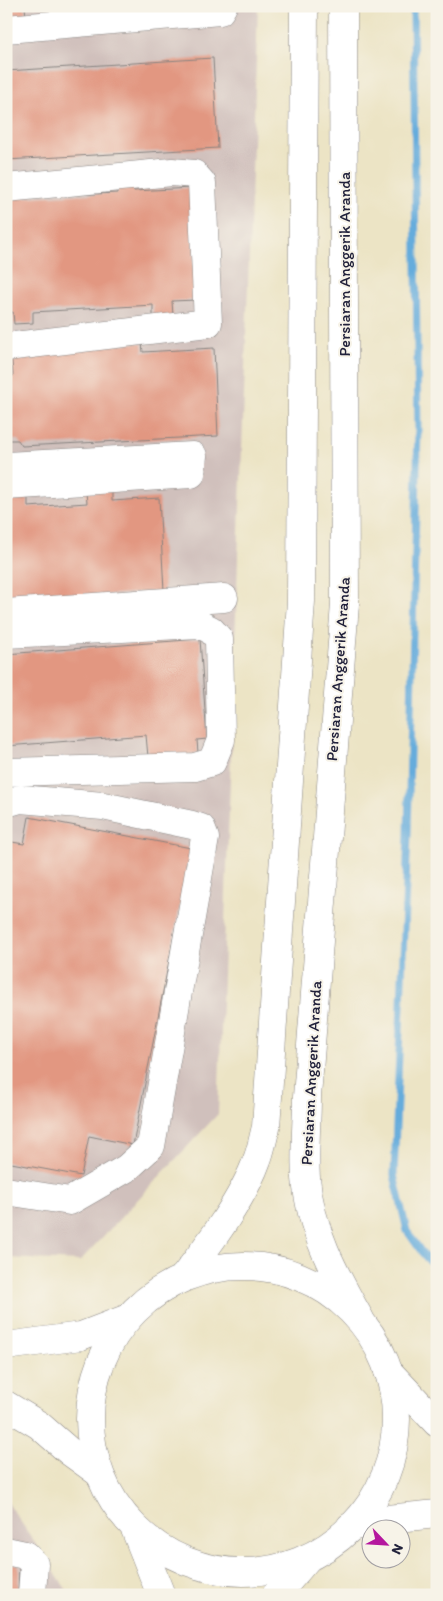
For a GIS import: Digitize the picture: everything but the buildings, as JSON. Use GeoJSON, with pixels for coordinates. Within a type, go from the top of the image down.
{"type":"FeatureCollection","features":[{"type":"Feature","properties":{"kind":"main road"},"geometry":{"type":"LineString","coordinates":[[6,29],[220,11],[223,6]]}},
{"type":"Feature","properties":{"kind":"main road"},"geometry":{"type":"LineString","coordinates":[[184,1277],[209,1244],[239,1196],[257,1161],[266,1127],[301,601],[304,6]]}},
{"type":"Feature","properties":{"kind":"main road","name":"Persiaran Anggerik Aranda"},"geometry":{"type":"LineString","coordinates":[[343,6],[345,604],[307,1097],[306,1178],[315,1225],[332,1268],[360,1319]]}},
{"type":"Feature","properties":{"kind":"main road"},"geometry":{"type":"LineString","coordinates":[[6,188],[172,172],[194,174],[202,183],[208,323],[6,347]]}},
{"type":"Feature","properties":{"kind":"main road"},"geometry":{"type":"LineString","coordinates":[[6,466],[193,456],[191,474],[6,486]]}},
{"type":"Feature","properties":{"kind":"main road"},"geometry":{"type":"LineString","coordinates":[[6,613],[224,598]]}},
{"type":"Feature","properties":{"kind":"main road"},"geometry":{"type":"LineString","coordinates":[[6,634],[199,624],[212,630],[219,639],[221,740],[212,762],[196,766],[6,772]]}},
{"type":"Feature","properties":{"kind":"main road"},"geometry":{"type":"LineString","coordinates":[[6,802],[20,799],[103,806],[192,825],[201,828],[205,838],[151,1146],[127,1168],[70,1201],[6,1191]]}},
{"type":"Feature","properties":{"kind":"main road"},"geometry":{"type":"LineString","coordinates":[[229,1266],[252,1266],[275,1269],[297,1275],[318,1285],[337,1298],[360,1319],[380,1350],[388,1371],[395,1413],[391,1454],[376,1494],[350,1527],[330,1544],[308,1557],[283,1567],[256,1572],[229,1572],[203,1567],[178,1558],[155,1545],[134,1528],[108,1493],[99,1473],[90,1433],[92,1391],[105,1352],[128,1318],[145,1301],[184,1277],[206,1270],[229,1266]]}},
{"type":"Feature","properties":{"kind":"main road"},"geometry":{"type":"LineString","coordinates":[[6,1346],[81,1336],[128,1318]]}},
{"type":"Feature","properties":{"kind":"main road"},"geometry":{"type":"LineString","coordinates":[[388,1371],[437,1423]]}},
{"type":"Feature","properties":{"kind":"main road"},"geometry":{"type":"LineString","coordinates":[[6,1405],[39,1425],[70,1452],[99,1473]]}},
{"type":"Feature","properties":{"kind":"main road"},"geometry":{"type":"LineString","coordinates":[[350,1527],[387,1519],[437,1514]]}},
{"type":"Feature","properties":{"kind":"main road"},"geometry":{"type":"LineString","coordinates":[[134,1528],[161,1595]]}},
{"type":"Feature","properties":{"kind":"main road"},"geometry":{"type":"LineString","coordinates":[[6,1551],[25,1555],[34,1564],[32,1595]]}},
{"type":"Feature","properties":{"kind":"main road"},"geometry":{"type":"LineString","coordinates":[[276,1595],[308,1557]]}},
{"type":"Feature","properties":{"kind":"shaded area"},"geometry":{"type":"Polygon","coordinates":[[[6,6],[258,6],[218,1114],[80,1261],[6,1258],[6,6]]]}},
{"type":"Feature","properties":{"kind":"shaded area"},"geometry":{"type":"Polygon","coordinates":[[[6,1500],[70,1595],[6,1595],[6,1500]]]}},
{"type":"Feature","properties":{"kind":"waterway"},"geometry":{"type":"LineString","coordinates":[[413,6],[418,429],[408,834],[394,1175],[407,1231],[437,1270]]}}]}
